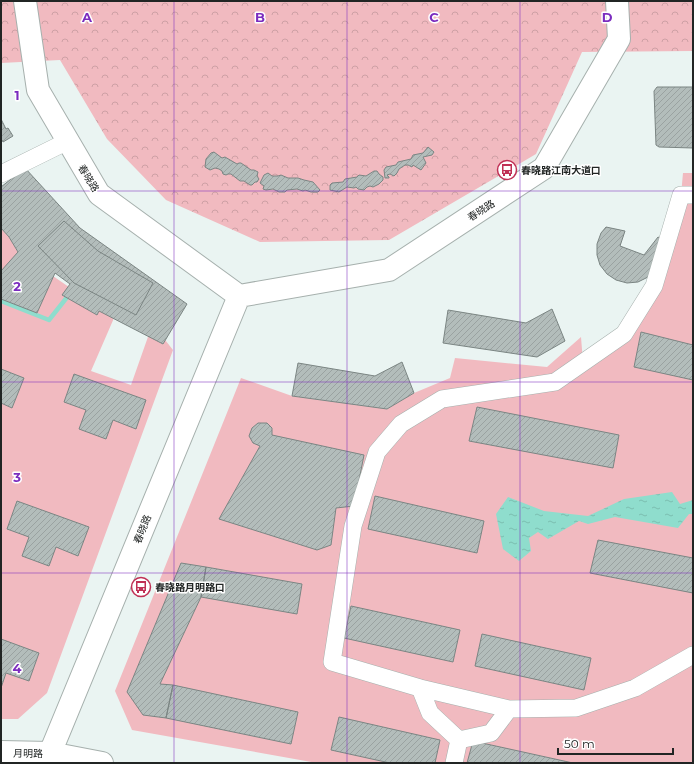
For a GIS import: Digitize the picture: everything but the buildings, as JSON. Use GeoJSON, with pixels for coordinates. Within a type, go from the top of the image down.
{"type":"FeatureCollection","features":[{"type":"Feature","properties":{"kind":"street","name":"春晓路"},"geometry":{"type":"LineString","coordinates":[[25,1],[38,90],[98,194],[239,296],[389,270],[544,168],[619,39],[617,1]]}},
{"type":"Feature","properties":{"kind":"street"},"geometry":{"type":"LineString","coordinates":[[1,174],[68,141]]}},
{"type":"Feature","properties":{"kind":"street"},"geometry":{"type":"LineString","coordinates":[[693,195],[681,195],[654,286],[624,334],[555,382],[442,399],[401,424],[377,452],[353,526],[332,662],[420,688],[509,709],[576,708],[635,688],[693,655]]}},
{"type":"Feature","properties":{"kind":"street","name":"春晓路"},"geometry":{"type":"LineString","coordinates":[[48,758],[239,296]]}},
{"type":"Feature","properties":{"kind":"street"},"geometry":{"type":"LineString","coordinates":[[420,688],[430,713],[459,740]]}},
{"type":"Feature","properties":{"kind":"street"},"geometry":{"type":"LineString","coordinates":[[459,740],[491,733],[509,709]]}},
{"type":"Feature","properties":{"kind":"street"},"geometry":{"type":"LineString","coordinates":[[454,763],[459,740]]}},
{"type":"Feature","properties":{"kind":"street","name":"月明路"},"geometry":{"type":"LineString","coordinates":[[1,752],[102,763]]}},
{"type":"Feature","properties":{"kind":"green space"},"geometry":{"type":"Polygon","coordinates":[[[1,1],[693,1],[693,51],[582,52],[536,154],[389,240],[260,242],[166,200],[107,139],[60,60],[1,63],[1,1]]]}},
{"type":"Feature","properties":{"kind":"green space"},"geometry":{"type":"Polygon","coordinates":[[[683,173],[693,173],[693,763],[317,763],[132,730],[115,691],[241,378],[292,396],[387,409],[414,393],[450,378],[455,358],[547,367],[581,337],[583,362],[624,334],[654,286],[681,195],[683,173]]]}},
{"type":"Feature","properties":{"kind":"green space"},"geometry":{"type":"Polygon","coordinates":[[[1,228],[9,237],[18,252],[114,318],[91,371],[131,385],[149,334],[162,336],[173,350],[47,693],[18,719],[1,719],[1,228]]]}},
{"type":"Feature","properties":{"kind":"water"},"geometry":{"type":"Polygon","coordinates":[[[672,492],[680,504],[693,500],[693,514],[689,514],[678,528],[615,517],[588,524],[579,521],[548,539],[538,532],[529,538],[531,551],[519,561],[503,549],[496,514],[508,497],[544,511],[588,516],[624,499],[672,492]]]}},
{"type":"Feature","properties":{"kind":"waterway"},"geometry":{"type":"LineString","coordinates":[[1,302],[49,320],[68,296]]}},
{"type":"Feature","properties":{"kind":"place","name":"春晓路江南大道口"},"geometry":{"type":"Point","coordinates":[507,170]}},
{"type":"Feature","properties":{"kind":"place","name":"春晓路月明路口"},"geometry":{"type":"Point","coordinates":[141,587]}}]}
